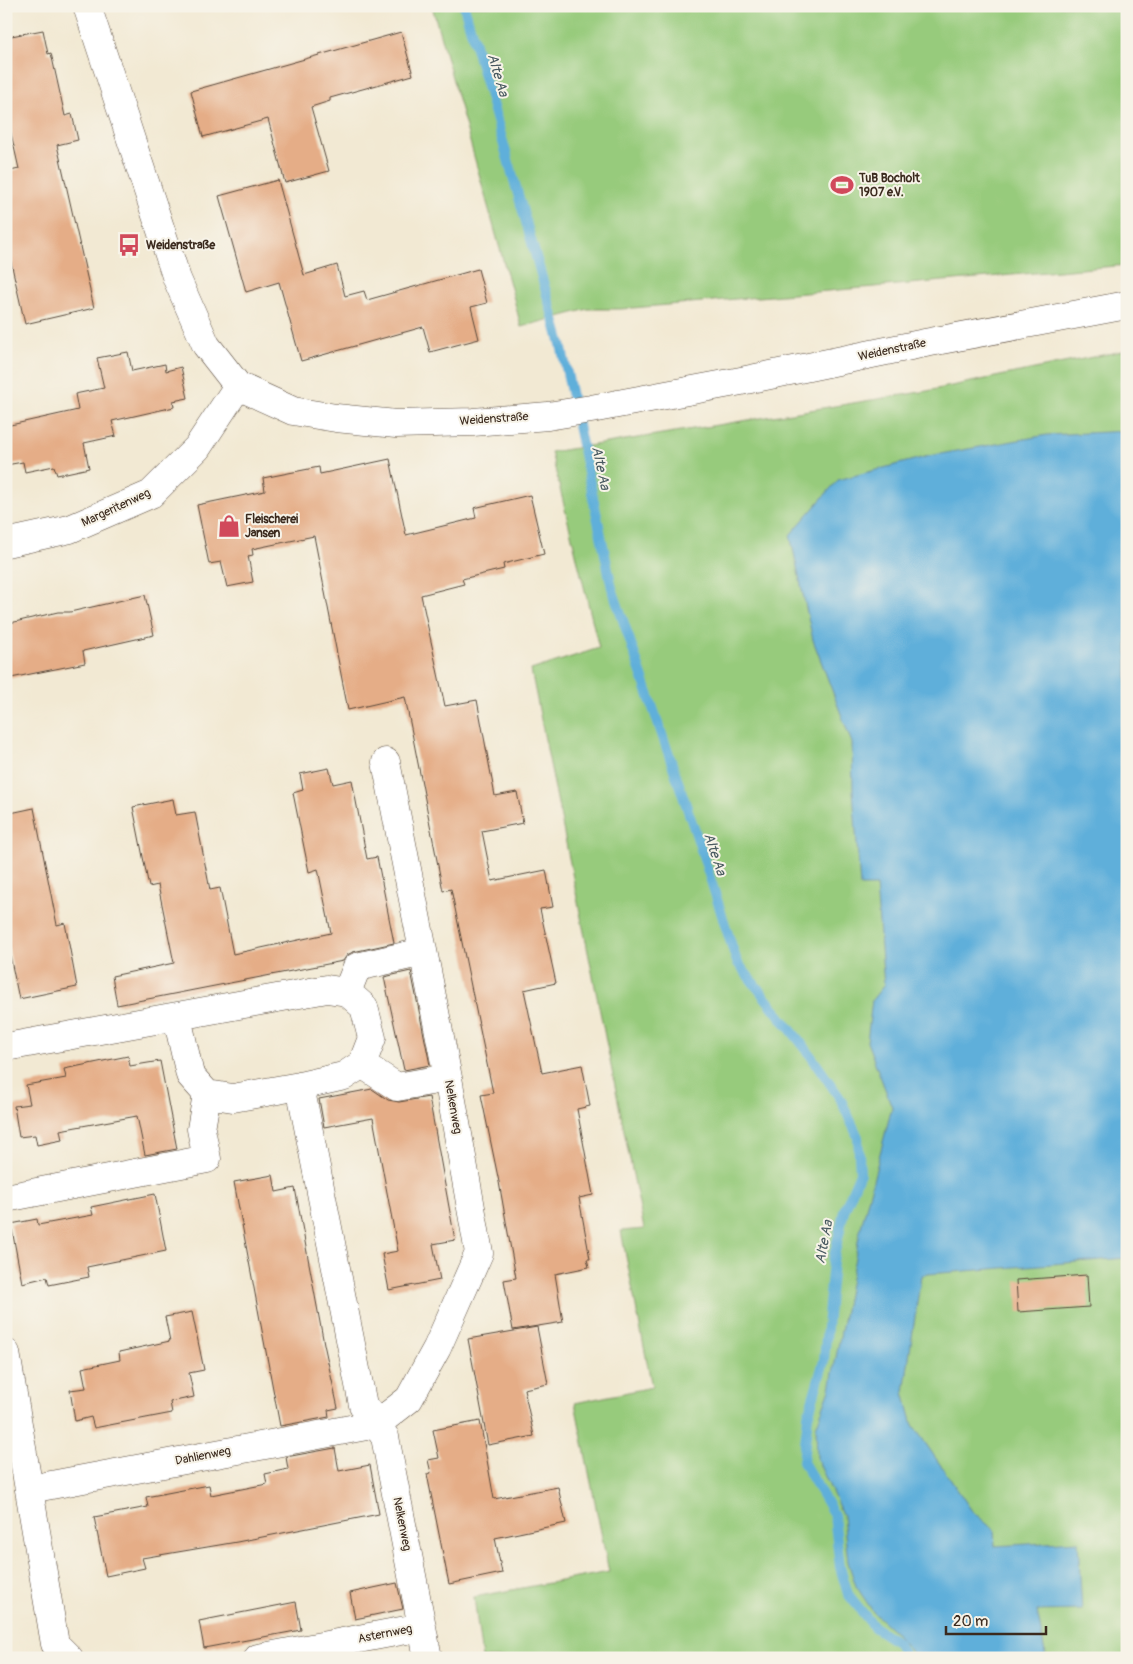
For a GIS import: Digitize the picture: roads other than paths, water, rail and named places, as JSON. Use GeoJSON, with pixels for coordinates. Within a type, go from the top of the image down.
{"type":"FeatureCollection","features":[{"type":"Feature","properties":{"kind":"street","name":"Weidenstraße"},"geometry":{"type":"LineString","coordinates":[[87,6],[177,279],[206,345],[238,386],[293,411],[336,418],[396,424],[473,422],[548,416],[592,410],[925,343],[1127,306]]}},
{"type":"Feature","properties":{"kind":"street","name":"Margeritenweg"},"geometry":{"type":"LineString","coordinates":[[6,542],[70,529],[151,494],[197,448],[238,386]]}},
{"type":"Feature","properties":{"kind":"street","name":"Nelkenweg"},"geometry":{"type":"LineString","coordinates":[[377,1424],[409,1399],[437,1348],[479,1253],[448,1078],[386,762]]}},
{"type":"Feature","properties":{"kind":"street"},"geometry":{"type":"LineString","coordinates":[[347,992],[358,967],[423,952]]}},
{"type":"Feature","properties":{"kind":"street"},"geometry":{"type":"LineString","coordinates":[[6,1047],[327,989],[347,992],[364,1007],[372,1038],[362,1064],[344,1076],[234,1098],[207,1094],[190,1075],[177,1017]]}},
{"type":"Feature","properties":{"kind":"street"},"geometry":{"type":"LineString","coordinates":[[362,1064],[398,1087],[448,1078]]}},
{"type":"Feature","properties":{"kind":"street","name":"Nelkenweg"},"geometry":{"type":"LineString","coordinates":[[300,1086],[363,1406],[385,1437],[422,1627]]}},
{"type":"Feature","properties":{"kind":"street"},"geometry":{"type":"LineString","coordinates":[[6,1198],[207,1159],[201,1128],[207,1094]]}},
{"type":"Feature","properties":{"kind":"street"},"geometry":{"type":"LineString","coordinates":[[6,1352],[12,1418],[30,1489],[56,1653]]}},
{"type":"Feature","properties":{"kind":"street","name":"Dahlienweg"},"geometry":{"type":"LineString","coordinates":[[30,1489],[377,1424]]}},
{"type":"Feature","properties":{"kind":"street","name":"Asternweg"},"geometry":{"type":"LineString","coordinates":[[258,1658],[422,1627],[428,1658]]}},
{"type":"Feature","properties":{"kind":"water"},"geometry":{"type":"Polygon","coordinates":[[[1127,431],[1127,1258],[921,1276],[904,1392],[913,1425],[972,1511],[994,1530],[995,1546],[1078,1541],[1082,1610],[1037,1611],[1046,1658],[914,1658],[913,1654],[893,1630],[874,1613],[856,1586],[848,1562],[843,1516],[817,1459],[816,1427],[830,1389],[860,1231],[892,1107],[867,1042],[872,1000],[884,985],[876,886],[860,886],[853,791],[852,743],[813,640],[790,535],[838,480],[929,456],[1047,435],[1127,431]]]}},
{"type":"Feature","properties":{"kind":"waterway","name":"Alte Aa"},"geometry":{"type":"LineString","coordinates":[[464,6],[561,344],[612,588],[696,834],[737,962],[806,1049],[840,1098],[858,1137],[860,1173],[844,1211],[833,1261],[824,1361],[808,1416],[803,1462],[834,1515],[840,1567],[848,1594],[874,1627],[897,1642],[906,1658]]}},
{"type":"Feature","properties":{"kind":"place","name":"TuB Bocholt 1907 e.V."},"geometry":{"type":"Point","coordinates":[842,185]}},
{"type":"Feature","properties":{"kind":"place","name":"Weidenstraße"},"geometry":{"type":"Point","coordinates":[129,245]}},
{"type":"Feature","properties":{"kind":"place","name":"Fleischerei Jansen"},"geometry":{"type":"Point","coordinates":[229,526]}}]}
